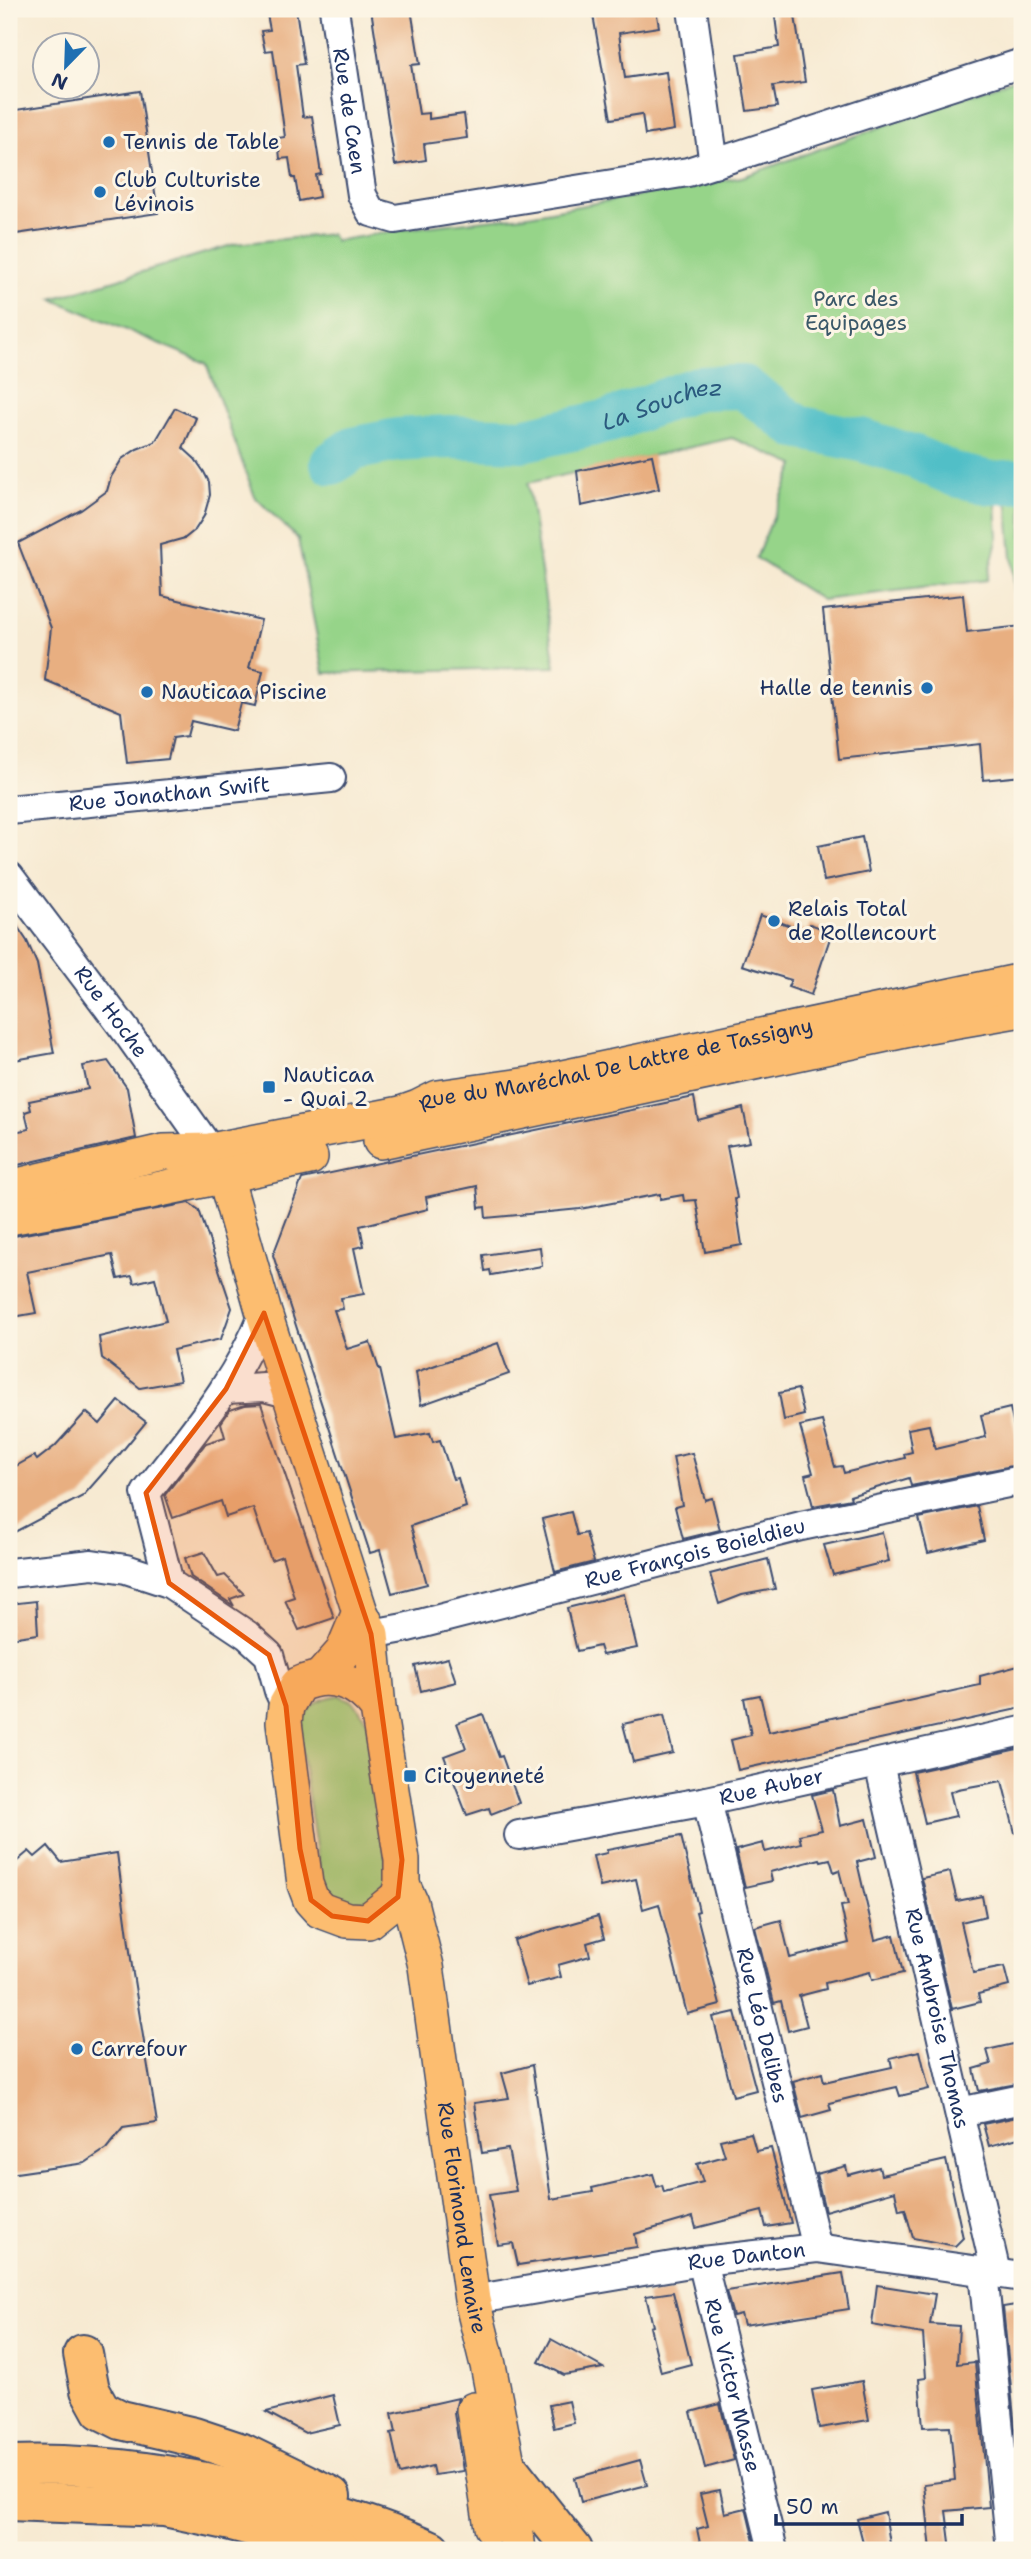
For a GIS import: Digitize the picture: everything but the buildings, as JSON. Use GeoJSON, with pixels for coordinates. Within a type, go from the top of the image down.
{"type":"FeatureCollection","features":[{"type":"Feature","properties":{"kind":"highway"},"geometry":{"type":"LineString","coordinates":[[83,2354],[90,2390],[101,2410],[121,2420],[194,2437],[245,2454],[300,2479],[426,2548]]}},
{"type":"Feature","properties":{"kind":"highway"},"geometry":{"type":"LineString","coordinates":[[9,2465],[40,2464],[140,2470],[202,2480],[340,2516],[426,2548]]}},
{"type":"Feature","properties":{"kind":"highway"},"geometry":{"type":"LineString","coordinates":[[508,2468],[573,2550]]}},
{"type":"Feature","properties":{"kind":"highway"},"geometry":{"type":"LineString","coordinates":[[9,2501],[164,2507],[231,2521],[341,2550]]}},
{"type":"Feature","properties":{"kind":"main road","name":"Rue du Maréchal De Lattre de Tassigny"},"geometry":{"type":"LineString","coordinates":[[218,1163],[401,1114],[438,1098],[530,1085],[1022,981]]}},
{"type":"Feature","properties":{"kind":"main road","name":"Rue du Maréchal De Lattre de Tassigny"},"geometry":{"type":"LineString","coordinates":[[218,1163],[1022,1009]]}},
{"type":"Feature","properties":{"kind":"main road"},"geometry":{"type":"LineString","coordinates":[[9,1188],[163,1152],[218,1163]]}},
{"type":"Feature","properties":{"kind":"main road"},"geometry":{"type":"LineString","coordinates":[[9,1217],[218,1163]]}},
{"type":"Feature","properties":{"kind":"main road","name":"Rue Florimond Lemaire"},"geometry":{"type":"LineString","coordinates":[[218,1163],[264,1313],[366,1623],[402,1860],[402,1884],[410,1902],[426,1966],[472,2300],[508,2468],[505,2537]]}},
{"type":"Feature","properties":{"kind":"main road"},"geometry":{"type":"LineString","coordinates":[[320,1678],[366,1623]]}},
{"type":"Feature","properties":{"kind":"main road"},"geometry":{"type":"LineString","coordinates":[[378,1708],[368,1694],[356,1685],[320,1678],[298,1685],[286,1706],[284,1722],[305,1884],[311,1900],[320,1910],[347,1920],[368,1921],[398,1897],[402,1884]]}},
{"type":"Feature","properties":{"kind":"main road","name":"Rue Florimond Lemaire"},"geometry":{"type":"LineString","coordinates":[[368,1921],[386,1930],[397,1942],[406,1960],[411,1980],[505,2537]]}},
{"type":"Feature","properties":{"kind":"street","name":"Rue de Caen"},"geometry":{"type":"LineString","coordinates":[[334,9],[362,195],[371,212],[383,218],[395,219],[688,172],[714,164]]}},
{"type":"Feature","properties":{"kind":"street"},"geometry":{"type":"LineString","coordinates":[[692,9],[714,164],[1022,63]]}},
{"type":"Feature","properties":{"kind":"street","name":"Rue Jonathan Swift"},"geometry":{"type":"LineString","coordinates":[[9,810],[331,778]]}},
{"type":"Feature","properties":{"kind":"street","name":"Rue Hoche"},"geometry":{"type":"LineString","coordinates":[[9,876],[126,1031],[218,1163]]}},
{"type":"Feature","properties":{"kind":"street"},"geometry":{"type":"LineString","coordinates":[[169,1583],[146,1493],[226,1389],[250,1349],[264,1313]]}},
{"type":"Feature","properties":{"kind":"street"},"geometry":{"type":"LineString","coordinates":[[226,1389],[264,1387],[291,1394]]}},
{"type":"Feature","properties":{"kind":"street","name":"Rue François Boieldieu"},"geometry":{"type":"LineString","coordinates":[[366,1623],[417,1625],[801,1526],[1022,1480]]}},
{"type":"Feature","properties":{"kind":"street"},"geometry":{"type":"LineString","coordinates":[[9,1573],[92,1564],[126,1569],[169,1583],[247,1635],[269,1655],[286,1706]]}},
{"type":"Feature","properties":{"kind":"street","name":"Rue Auber"},"geometry":{"type":"LineString","coordinates":[[519,1835],[707,1801],[1022,1731]]}},
{"type":"Feature","properties":{"kind":"street","name":"Rue Ambroise Thomas"},"geometry":{"type":"LineString","coordinates":[[879,1764],[960,2112],[1001,2274],[1013,2483],[1011,2550]]}},
{"type":"Feature","properties":{"kind":"street","name":"Rue Léo Delibes"},"geometry":{"type":"LineString","coordinates":[[707,1801],[817,2248]]}},
{"type":"Feature","properties":{"kind":"street"},"geometry":{"type":"LineString","coordinates":[[960,2112],[1022,2099]]}},
{"type":"Feature","properties":{"kind":"street","name":"Rue Danton"},"geometry":{"type":"LineString","coordinates":[[472,2300],[702,2261],[817,2248],[1001,2274]]}},
{"type":"Feature","properties":{"kind":"street","name":"Rue Victor Masse"},"geometry":{"type":"LineString","coordinates":[[702,2261],[774,2550]]}},
{"type":"Feature","properties":{"kind":"highlighted area"},"geometry":{"type":"Polygon","coordinates":[[[264,1313],[336,1530],[371,1634],[402,1860],[398,1897],[368,1921],[332,1916],[311,1900],[300,1849],[286,1706],[269,1655],[169,1583],[146,1493],[226,1389],[264,1313]]]}},
{"type":"Feature","properties":{"kind":"green space","name":"Parc des Equipages"},"geometry":{"type":"Polygon","coordinates":[[[1022,76],[1022,485],[995,488],[998,537],[987,580],[822,600],[756,558],[795,465],[732,438],[528,483],[555,667],[324,673],[298,539],[255,497],[206,363],[52,299],[235,244],[331,234],[335,241],[413,228],[523,216],[742,177],[1022,76]]]}},
{"type":"Feature","properties":{"kind":"green space"},"geometry":{"type":"Polygon","coordinates":[[[1022,494],[1022,619],[1017,620],[1007,496],[1022,494]]]}},
{"type":"Feature","properties":{"kind":"green space"},"geometry":{"type":"Polygon","coordinates":[[[339,1695],[354,1702],[368,1722],[389,1879],[368,1905],[343,1903],[322,1888],[298,1729],[312,1705],[339,1695]]]}},
{"type":"Feature","properties":{"kind":"waterway","name":"La Souchez"},"geometry":{"type":"LineString","coordinates":[[332,463],[352,449],[397,440],[448,437],[522,440],[609,421],[698,388],[743,387],[797,427],[861,440],[915,457],[955,475],[991,483],[1022,481]]}},
{"type":"Feature","properties":{"kind":"place","name":"Tennis de Table"},"geometry":{"type":"Point","coordinates":[109,142]}},
{"type":"Feature","properties":{"kind":"place","name":"Club Culturiste Lévinois"},"geometry":{"type":"Point","coordinates":[100,192]}},
{"type":"Feature","properties":{"kind":"place","name":"Halle de tennis"},"geometry":{"type":"Point","coordinates":[927,688]}},
{"type":"Feature","properties":{"kind":"place","name":"Nauticaa Piscine"},"geometry":{"type":"Point","coordinates":[147,692]}},
{"type":"Feature","properties":{"kind":"place","name":"Relais Total de Rollencourt"},"geometry":{"type":"Point","coordinates":[774,921]}},
{"type":"Feature","properties":{"kind":"place","name":"Nauticaa - Quai 2"},"geometry":{"type":"Point","coordinates":[269,1087]}},
{"type":"Feature","properties":{"kind":"place","name":"Citoyenneté"},"geometry":{"type":"Point","coordinates":[410,1776]}},
{"type":"Feature","properties":{"kind":"place","name":"Carrefour"},"geometry":{"type":"Point","coordinates":[77,2049]}}]}
